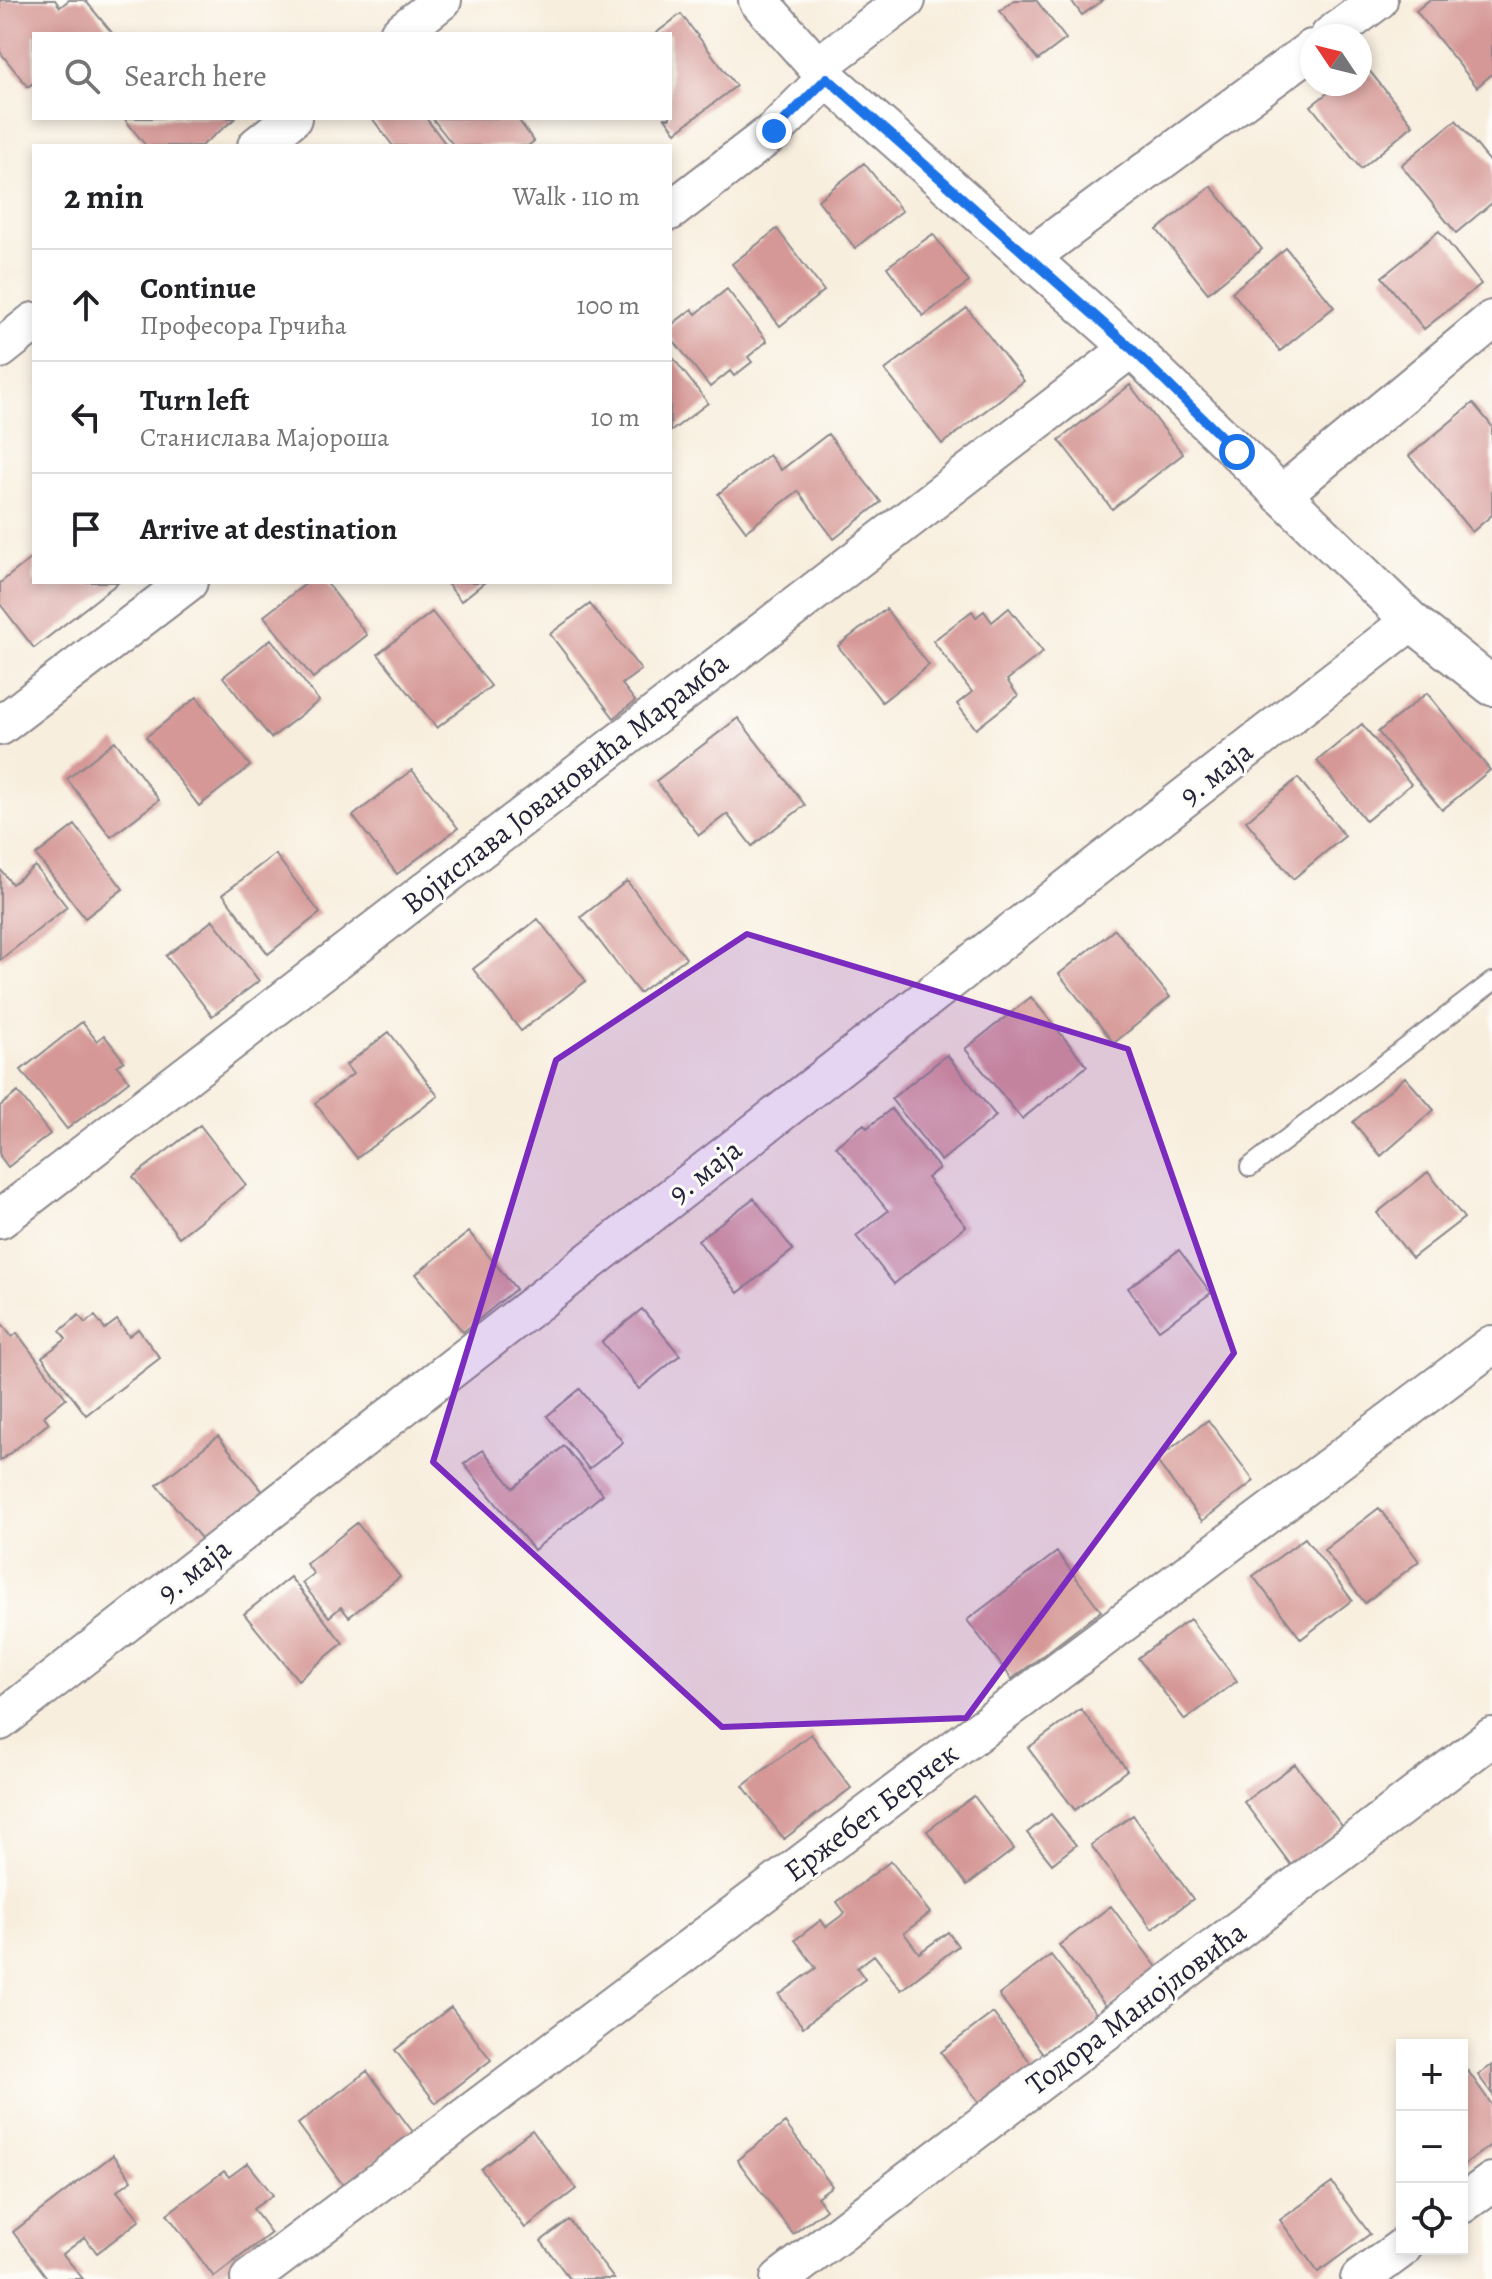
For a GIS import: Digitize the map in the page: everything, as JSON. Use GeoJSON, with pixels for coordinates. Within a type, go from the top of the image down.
{"type":"FeatureCollection","features":[{"type":"Feature","properties":{"kind":"street"},"geometry":{"type":"LineString","coordinates":[[402,32],[442,0]]}},
{"type":"Feature","properties":{"kind":"street"},"geometry":{"type":"LineString","coordinates":[[758,0],[822,73],[1131,348],[1411,621],[1492,686]]}},
{"type":"Feature","properties":{"kind":"street"},"geometry":{"type":"LineString","coordinates":[[672,209],[774,131],[822,73],[906,0]]}},
{"type":"Feature","properties":{"kind":"street"},"geometry":{"type":"LineString","coordinates":[[1346,24],[1378,0]]}},
{"type":"Feature","properties":{"kind":"street"},"geometry":{"type":"LineString","coordinates":[[1030,257],[1300,58]]}},
{"type":"Feature","properties":{"kind":"street"},"geometry":{"type":"LineString","coordinates":[[260,144],[290,120]]}},
{"type":"Feature","properties":{"kind":"street"},"geometry":{"type":"LineString","coordinates":[[1281,495],[1492,320]]}},
{"type":"Feature","properties":{"kind":"street"},"geometry":{"type":"LineString","coordinates":[[0,349],[32,324]]}},
{"type":"Feature","properties":{"kind":"street","name":"Војислава Јовановића Марамба"},"geometry":{"type":"LineString","coordinates":[[0,1219],[1131,348]]}},
{"type":"Feature","properties":{"kind":"street"},"geometry":{"type":"LineString","coordinates":[[0,726],[185,584]]}},
{"type":"Feature","properties":{"kind":"street","name":"9. маја"},"geometry":{"type":"LineString","coordinates":[[0,1721],[1411,621]]}},
{"type":"Feature","properties":{"kind":"street","name":"Ержебет Берчек"},"geometry":{"type":"LineString","coordinates":[[250,2279],[1492,1345]]}},
{"type":"Feature","properties":{"kind":"street","name":"Тодора Манојловића"},"geometry":{"type":"LineString","coordinates":[[780,2279],[1492,1737]]}},
{"type":"Feature","properties":{"kind":"street"},"geometry":{"type":"LineString","coordinates":[[1468,2200],[1492,2182]]}},
{"type":"Feature","properties":{"kind":"street"},"geometry":{"type":"LineString","coordinates":[[1360,2279],[1396,2252]]}},
{"type":"Feature","properties":{"kind":"lane"},"geometry":{"type":"LineString","coordinates":[[1250,1167],[1492,982]]}},
{"type":"Feature","properties":{"kind":"highlighted area"},"geometry":{"type":"Polygon","coordinates":[[[747,934],[1128,1049],[1234,1353],[966,1718],[722,1727],[433,1462],[556,1060],[747,934]]]}},
{"type":"Feature","properties":{"kind":"building"},"geometry":{"type":"Polygon","coordinates":[[[0,0],[55,0],[60,7],[69,0],[85,0],[111,32],[32,32],[32,84],[28,87],[0,52],[0,0]]]}},
{"type":"Feature","properties":{"kind":"building"},"geometry":{"type":"Polygon","coordinates":[[[1014,0],[1036,0],[1066,39],[1038,60],[1000,11],[1014,0]]]}},
{"type":"Feature","properties":{"kind":"building"},"geometry":{"type":"Polygon","coordinates":[[[1071,0],[1103,0],[1082,15],[1071,0]]]}},
{"type":"Feature","properties":{"kind":"building"},"geometry":{"type":"Polygon","coordinates":[[[1429,0],[1492,0],[1492,74],[1477,87],[1416,11],[1429,0]]]}},
{"type":"Feature","properties":{"kind":"building"},"geometry":{"type":"Polygon","coordinates":[[[681,14],[736,86],[676,132],[667,120],[672,120],[672,32],[658,32],[681,14]]]}},
{"type":"Feature","properties":{"kind":"building"},"geometry":{"type":"Polygon","coordinates":[[[1372,74],[1413,125],[1361,169],[1311,106],[1324,96],[1372,96],[1372,74]]]}},
{"type":"Feature","properties":{"kind":"building"},"geometry":{"type":"Polygon","coordinates":[[[126,120],[234,120],[204,144],[144,144],[126,120]]]}},
{"type":"Feature","properties":{"kind":"building"},"geometry":{"type":"Polygon","coordinates":[[[374,120],[428,120],[446,144],[392,144],[374,120]]]}},
{"type":"Feature","properties":{"kind":"building"},"geometry":{"type":"Polygon","coordinates":[[[434,120],[518,120],[534,141],[530,144],[452,144],[434,120]]]}},
{"type":"Feature","properties":{"kind":"building"},"geometry":{"type":"Polygon","coordinates":[[[1456,120],[1492,164],[1492,203],[1456,233],[1401,165],[1456,120]]]}},
{"type":"Feature","properties":{"kind":"building"},"geometry":{"type":"Polygon","coordinates":[[[864,163],[902,211],[855,248],[818,200],[864,163]]]}},
{"type":"Feature","properties":{"kind":"building"},"geometry":{"type":"Polygon","coordinates":[[[1211,186],[1262,249],[1208,293],[1157,230],[1211,186]]]}},
{"type":"Feature","properties":{"kind":"building"},"geometry":{"type":"Polygon","coordinates":[[[777,229],[824,291],[780,326],[732,264],[777,229]]]}},
{"type":"Feature","properties":{"kind":"building"},"geometry":{"type":"Polygon","coordinates":[[[1439,231],[1481,284],[1424,329],[1382,277],[1439,231]]]}},
{"type":"Feature","properties":{"kind":"building"},"geometry":{"type":"Polygon","coordinates":[[[933,234],[969,282],[923,316],[887,267],[933,234]]]}},
{"type":"Feature","properties":{"kind":"building"},"geometry":{"type":"Polygon","coordinates":[[[1286,248],[1334,307],[1280,351],[1232,292],[1286,248]]]}},
{"type":"Feature","properties":{"kind":"building"},"geometry":{"type":"Polygon","coordinates":[[[727,289],[767,341],[748,357],[752,362],[734,376],[730,371],[710,387],[672,339],[672,324],[692,309],[696,314],[727,289]]]}},
{"type":"Feature","properties":{"kind":"building"},"geometry":{"type":"Polygon","coordinates":[[[967,308],[1024,381],[942,444],[885,370],[967,308]]]}},
{"type":"Feature","properties":{"kind":"building"},"geometry":{"type":"Polygon","coordinates":[[[672,357],[708,403],[672,430],[672,357]]]}},
{"type":"Feature","properties":{"kind":"building"},"geometry":{"type":"Polygon","coordinates":[[[1130,385],[1183,454],[1112,509],[1059,440],[1130,385]]]}},
{"type":"Feature","properties":{"kind":"building"},"geometry":{"type":"Polygon","coordinates":[[[1473,403],[1492,426],[1492,515],[1472,532],[1409,456],[1473,403]]]}},
{"type":"Feature","properties":{"kind":"building"},"geometry":{"type":"Polygon","coordinates":[[[828,434],[881,502],[834,539],[798,491],[746,531],[718,494],[769,455],[781,470],[828,434]]]}},
{"type":"Feature","properties":{"kind":"building"},"geometry":{"type":"Polygon","coordinates":[[[32,558],[32,584],[116,584],[34,648],[0,604],[0,583],[32,558]]]}},
{"type":"Feature","properties":{"kind":"building"},"geometry":{"type":"Polygon","coordinates":[[[305,584],[328,584],[367,635],[313,678],[264,616],[305,584]]]}},
{"type":"Feature","properties":{"kind":"building"},"geometry":{"type":"Polygon","coordinates":[[[448,584],[482,584],[461,601],[448,584]]]}},
{"type":"Feature","properties":{"kind":"building"},"geometry":{"type":"Polygon","coordinates":[[[590,604],[641,670],[622,684],[635,701],[614,718],[550,634],[590,604]]]}},
{"type":"Feature","properties":{"kind":"building"},"geometry":{"type":"Polygon","coordinates":[[[1009,608],[1043,652],[1007,680],[1018,696],[976,729],[957,704],[972,692],[933,641],[972,611],[976,617],[984,611],[992,622],[1009,608]]]}},
{"type":"Feature","properties":{"kind":"building"},"geometry":{"type":"Polygon","coordinates":[[[886,609],[929,665],[882,702],[838,646],[886,609]]]}},
{"type":"Feature","properties":{"kind":"building"},"geometry":{"type":"Polygon","coordinates":[[[432,612],[491,686],[437,728],[378,654],[432,612]]]}},
{"type":"Feature","properties":{"kind":"building"},"geometry":{"type":"Polygon","coordinates":[[[271,639],[319,701],[271,738],[223,677],[271,639]]]}},
{"type":"Feature","properties":{"kind":"building"},"geometry":{"type":"Polygon","coordinates":[[[1427,693],[1490,770],[1442,810],[1378,732],[1427,693]]]}},
{"type":"Feature","properties":{"kind":"building"},"geometry":{"type":"Polygon","coordinates":[[[197,697],[250,766],[199,806],[146,737],[197,697]]]}},
{"type":"Feature","properties":{"kind":"building"},"geometry":{"type":"Polygon","coordinates":[[[738,718],[805,805],[752,846],[727,814],[699,835],[656,781],[738,718]]]}},
{"type":"Feature","properties":{"kind":"building"},"geometry":{"type":"Polygon","coordinates":[[[1362,724],[1411,784],[1366,821],[1317,761],[1362,724]]]}},
{"type":"Feature","properties":{"kind":"building"},"geometry":{"type":"Polygon","coordinates":[[[115,741],[159,800],[111,837],[67,779],[115,741]]]}},
{"type":"Feature","properties":{"kind":"building"},"geometry":{"type":"Polygon","coordinates":[[[412,770],[458,828],[397,874],[353,816],[412,770]]]}},
{"type":"Feature","properties":{"kind":"building"},"geometry":{"type":"Polygon","coordinates":[[[1298,778],[1345,836],[1293,879],[1246,821],[1298,778]]]}},
{"type":"Feature","properties":{"kind":"building"},"geometry":{"type":"Polygon","coordinates":[[[75,825],[123,889],[85,918],[36,855],[75,825]]]}},
{"type":"Feature","properties":{"kind":"building"},"geometry":{"type":"Polygon","coordinates":[[[275,854],[320,913],[268,954],[223,894],[275,854]]]}},
{"type":"Feature","properties":{"kind":"building"},"geometry":{"type":"Polygon","coordinates":[[[35,866],[67,907],[0,960],[0,869],[12,884],[35,866]]]}},
{"type":"Feature","properties":{"kind":"building"},"geometry":{"type":"Polygon","coordinates":[[[627,881],[686,958],[639,993],[581,917],[627,881]]]}},
{"type":"Feature","properties":{"kind":"building"},"geometry":{"type":"Polygon","coordinates":[[[538,919],[586,981],[521,1031],[473,969],[538,919]]]}},
{"type":"Feature","properties":{"kind":"building"},"geometry":{"type":"Polygon","coordinates":[[[213,920],[259,981],[212,1016],[166,956],[213,920]]]}},
{"type":"Feature","properties":{"kind":"building"},"geometry":{"type":"Polygon","coordinates":[[[1115,929],[1170,997],[1114,1043],[1059,974],[1115,929]]]}},
{"type":"Feature","properties":{"kind":"building"},"geometry":{"type":"Polygon","coordinates":[[[1031,997],[1087,1066],[1022,1119],[965,1049],[1031,997]]]}},
{"type":"Feature","properties":{"kind":"building"},"geometry":{"type":"Polygon","coordinates":[[[82,1022],[97,1041],[104,1035],[124,1061],[117,1066],[129,1081],[67,1129],[21,1070],[82,1022]]]}},
{"type":"Feature","properties":{"kind":"building"},"geometry":{"type":"Polygon","coordinates":[[[389,1032],[438,1096],[357,1158],[315,1103],[353,1074],[346,1065],[389,1032]]]}},
{"type":"Feature","properties":{"kind":"building"},"geometry":{"type":"Polygon","coordinates":[[[947,1055],[996,1116],[941,1161],[891,1099],[947,1055]]]}},
{"type":"Feature","properties":{"kind":"building"},"geometry":{"type":"Polygon","coordinates":[[[1405,1077],[1434,1110],[1381,1156],[1353,1122],[1405,1077]]]}},
{"type":"Feature","properties":{"kind":"building"},"geometry":{"type":"Polygon","coordinates":[[[18,1092],[50,1134],[8,1167],[0,1156],[0,1106],[18,1092]]]}},
{"type":"Feature","properties":{"kind":"building"},"geometry":{"type":"Polygon","coordinates":[[[891,1109],[939,1168],[927,1178],[966,1226],[894,1284],[856,1236],[888,1211],[836,1146],[864,1124],[867,1128],[891,1109]]]}},
{"type":"Feature","properties":{"kind":"building"},"geometry":{"type":"Polygon","coordinates":[[[200,1125],[246,1185],[179,1237],[133,1177],[200,1125]]]}},
{"type":"Feature","properties":{"kind":"building"},"geometry":{"type":"Polygon","coordinates":[[[1428,1172],[1464,1218],[1412,1258],[1377,1213],[1428,1172]]]}},
{"type":"Feature","properties":{"kind":"building"},"geometry":{"type":"Polygon","coordinates":[[[754,1198],[793,1250],[738,1293],[698,1240],[754,1198]]]}},
{"type":"Feature","properties":{"kind":"building"},"geometry":{"type":"Polygon","coordinates":[[[469,1232],[516,1289],[463,1332],[416,1274],[469,1232]]]}},
{"type":"Feature","properties":{"kind":"building"},"geometry":{"type":"Polygon","coordinates":[[[1179,1250],[1211,1293],[1159,1330],[1128,1288],[1179,1250]]]}},
{"type":"Feature","properties":{"kind":"building"},"geometry":{"type":"Polygon","coordinates":[[[642,1309],[680,1355],[639,1389],[602,1342],[642,1309]]]}},
{"type":"Feature","properties":{"kind":"building"},"geometry":{"type":"Polygon","coordinates":[[[79,1315],[85,1323],[95,1316],[105,1329],[117,1320],[129,1336],[138,1329],[160,1358],[86,1415],[42,1357],[66,1339],[60,1331],[79,1315]]]}},
{"type":"Feature","properties":{"kind":"building"},"geometry":{"type":"Polygon","coordinates":[[[0,1321],[12,1337],[17,1333],[66,1398],[44,1416],[49,1423],[0,1461],[0,1321]]]}},
{"type":"Feature","properties":{"kind":"building"},"geometry":{"type":"Polygon","coordinates":[[[580,1389],[623,1442],[589,1469],[547,1416],[580,1389]]]}},
{"type":"Feature","properties":{"kind":"building"},"geometry":{"type":"Polygon","coordinates":[[[1208,1420],[1254,1481],[1202,1521],[1156,1460],[1208,1420]]]}},
{"type":"Feature","properties":{"kind":"building"},"geometry":{"type":"Polygon","coordinates":[[[218,1436],[264,1493],[204,1542],[157,1485],[218,1436]]]}},
{"type":"Feature","properties":{"kind":"building"},"geometry":{"type":"Polygon","coordinates":[[[564,1446],[603,1494],[534,1550],[464,1464],[483,1450],[513,1488],[564,1446]]]}},
{"type":"Feature","properties":{"kind":"building"},"geometry":{"type":"Polygon","coordinates":[[[1379,1508],[1419,1561],[1365,1603],[1324,1550],[1379,1508]]]}},
{"type":"Feature","properties":{"kind":"building"},"geometry":{"type":"Polygon","coordinates":[[[357,1523],[400,1577],[349,1617],[341,1607],[329,1617],[302,1583],[314,1574],[306,1564],[357,1523]]]}},
{"type":"Feature","properties":{"kind":"building"},"geometry":{"type":"Polygon","coordinates":[[[1305,1538],[1352,1600],[1301,1639],[1253,1576],[1305,1538]]]}},
{"type":"Feature","properties":{"kind":"building"},"geometry":{"type":"Polygon","coordinates":[[[1057,1552],[1101,1611],[1012,1679],[967,1620],[1057,1552]]]}},
{"type":"Feature","properties":{"kind":"building"},"geometry":{"type":"Polygon","coordinates":[[[290,1577],[343,1643],[298,1680],[244,1614],[290,1577]]]}},
{"type":"Feature","properties":{"kind":"building"},"geometry":{"type":"Polygon","coordinates":[[[1190,1619],[1237,1681],[1185,1720],[1138,1658],[1190,1619]]]}},
{"type":"Feature","properties":{"kind":"building"},"geometry":{"type":"Polygon","coordinates":[[[1081,1709],[1127,1770],[1075,1810],[1028,1748],[1081,1709]]]}},
{"type":"Feature","properties":{"kind":"building"},"geometry":{"type":"Polygon","coordinates":[[[811,1734],[851,1788],[784,1839],[743,1786],[811,1734]]]}},
{"type":"Feature","properties":{"kind":"building"},"geometry":{"type":"Polygon","coordinates":[[[1295,1764],[1342,1826],[1291,1865],[1244,1802],[1295,1764]]]}},
{"type":"Feature","properties":{"kind":"building"},"geometry":{"type":"Polygon","coordinates":[[[974,1796],[1014,1849],[967,1885],[927,1831],[974,1796]]]}},
{"type":"Feature","properties":{"kind":"building"},"geometry":{"type":"Polygon","coordinates":[[[1051,1814],[1076,1845],[1052,1864],[1027,1833],[1051,1814]]]}},
{"type":"Feature","properties":{"kind":"building"},"geometry":{"type":"Polygon","coordinates":[[[1133,1815],[1193,1899],[1152,1929],[1091,1845],[1133,1815]]]}},
{"type":"Feature","properties":{"kind":"building"},"geometry":{"type":"Polygon","coordinates":[[[891,1861],[930,1913],[904,1933],[919,1953],[948,1932],[958,1946],[901,1990],[874,1955],[857,1968],[865,1979],[803,2027],[779,1995],[816,1968],[795,1940],[821,1920],[826,1927],[845,1913],[837,1902],[891,1861]]]}},
{"type":"Feature","properties":{"kind":"building"},"geometry":{"type":"Polygon","coordinates":[[[1111,1906],[1159,1970],[1108,2009],[1059,1945],[1111,1906]]]}},
{"type":"Feature","properties":{"kind":"building"},"geometry":{"type":"Polygon","coordinates":[[[1051,1955],[1101,2020],[1048,2060],[999,1995],[1051,1955]]]}},
{"type":"Feature","properties":{"kind":"building"},"geometry":{"type":"Polygon","coordinates":[[[451,2007],[491,2060],[436,2103],[395,2050],[451,2007]]]}},
{"type":"Feature","properties":{"kind":"building"},"geometry":{"type":"Polygon","coordinates":[[[993,2013],[1036,2070],[985,2110],[941,2052],[993,2013]]]}},
{"type":"Feature","properties":{"kind":"building"},"geometry":{"type":"Polygon","coordinates":[[[1492,2065],[1492,2094],[1478,2075],[1492,2065]]]}},
{"type":"Feature","properties":{"kind":"building"},"geometry":{"type":"Polygon","coordinates":[[[367,2071],[413,2132],[343,2185],[298,2124],[367,2071]]]}},
{"type":"Feature","properties":{"kind":"building"},"geometry":{"type":"Polygon","coordinates":[[[1468,2071],[1492,2105],[1492,2144],[1468,2162],[1468,2071]]]}},
{"type":"Feature","properties":{"kind":"building"},"geometry":{"type":"Polygon","coordinates":[[[785,2123],[832,2186],[817,2197],[826,2209],[793,2234],[737,2160],[785,2123]]]}},
{"type":"Feature","properties":{"kind":"building"},"geometry":{"type":"Polygon","coordinates":[[[532,2130],[576,2189],[525,2228],[481,2169],[532,2130]]]}},
{"type":"Feature","properties":{"kind":"building"},"geometry":{"type":"Polygon","coordinates":[[[113,2155],[132,2180],[117,2191],[140,2220],[97,2253],[85,2237],[63,2254],[83,2279],[48,2279],[13,2232],[113,2155]]]}},
{"type":"Feature","properties":{"kind":"building"},"geometry":{"type":"Polygon","coordinates":[[[248,2163],[273,2195],[253,2209],[271,2233],[214,2277],[167,2214],[224,2171],[229,2177],[248,2163]]]}},
{"type":"Feature","properties":{"kind":"building"},"geometry":{"type":"Polygon","coordinates":[[[1332,2183],[1370,2234],[1318,2272],[1280,2220],[1332,2183]]]}},
{"type":"Feature","properties":{"kind":"building"},"geometry":{"type":"Polygon","coordinates":[[[569,2220],[614,2279],[570,2279],[541,2241],[569,2220]]]}},
{"type":"Feature","properties":{"kind":"route"},"geometry":{"type":"LineString","coordinates":[[774,131],[827,78],[1131,348],[1237,452]]}}]}
